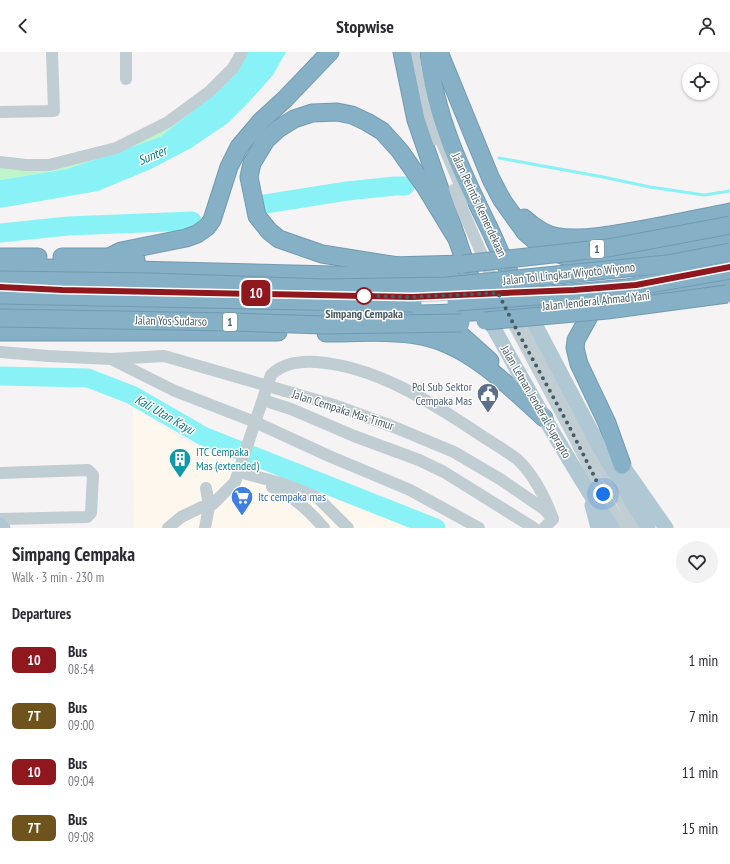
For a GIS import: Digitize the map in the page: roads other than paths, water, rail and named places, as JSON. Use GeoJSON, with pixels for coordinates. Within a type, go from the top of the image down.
{"type":"FeatureCollection","features":[{"type":"Feature","properties":{"kind":"highway"},"geometry":{"type":"LineString","coordinates":[[109,257],[121,251],[186,238],[197,234],[207,227],[212,220],[222,191],[224,179],[232,160],[248,137],[330,52]]}},
{"type":"Feature","properties":{"kind":"highway","name":"Jalan Perintis Kemerdekaan"},"geometry":{"type":"LineString","coordinates":[[402,52],[416,120],[446,174],[499,288]]}},
{"type":"Feature","properties":{"kind":"highway","name":"Jalan Perintis Kemerdekaan"},"geometry":{"type":"LineString","coordinates":[[429,52],[430,65],[437,98],[446,174]]}},
{"type":"Feature","properties":{"kind":"highway"},"geometry":{"type":"LineString","coordinates":[[439,52],[491,179],[502,200],[525,232],[540,245],[556,253],[588,264]]}},
{"type":"Feature","properties":{"kind":"highway"},"geometry":{"type":"LineString","coordinates":[[398,266],[322,254],[279,239],[269,231],[257,216],[249,177],[252,163],[266,140],[278,129],[294,119],[312,113],[337,112],[352,115],[382,131],[400,151],[446,174],[457,239],[499,288]]}},
{"type":"Feature","properties":{"kind":"highway"},"geometry":{"type":"LineString","coordinates":[[502,200],[536,228],[554,236],[569,238],[588,238],[631,232],[730,212]]}},
{"type":"Feature","properties":{"kind":"highway","name":"Jalan Jenderal Ahmad Yani"},"geometry":{"type":"LineString","coordinates":[[730,225],[608,248],[499,288],[485,317],[608,310],[730,293]]}},
{"type":"Feature","properties":{"kind":"highway","name":"Jalan Jenderal Ahmad Yani"},"geometry":{"type":"LineString","coordinates":[[499,288],[588,264],[611,262],[730,241]]}},
{"type":"Feature","properties":{"kind":"highway","name":"Jalan Tol Lingkar Wiyoto Wiyono"},"geometry":{"type":"LineString","coordinates":[[0,280],[152,282],[324,288],[447,286],[667,264],[730,252]]}},
{"type":"Feature","properties":{"kind":"highway","name":"1"},"geometry":{"type":"LineString","coordinates":[[0,257],[109,257],[127,260],[398,266],[499,288]]}},
{"type":"Feature","properties":{"kind":"highway","name":"1"},"geometry":{"type":"LineString","coordinates":[[0,270],[58,279],[442,278],[499,288]]}},
{"type":"Feature","properties":{"kind":"highway","name":"Jalan Tol Lingkar Wiyoto Wiyono"},"geometry":{"type":"LineString","coordinates":[[0,295],[413,303],[456,302],[626,288],[730,270]]}},
{"type":"Feature","properties":{"kind":"highway"},"geometry":{"type":"LineString","coordinates":[[54,309],[61,297],[58,279]]}},
{"type":"Feature","properties":{"kind":"highway","name":"Jalan Jenderal Ahmad Yani"},"geometry":{"type":"LineString","coordinates":[[499,288],[597,302],[671,292],[730,281]]}},
{"type":"Feature","properties":{"kind":"highway"},"geometry":{"type":"LineString","coordinates":[[671,292],[704,302]]}},
{"type":"Feature","properties":{"kind":"highway"},"geometry":{"type":"LineString","coordinates":[[645,296],[660,308],[704,302],[730,302]]}},
{"type":"Feature","properties":{"kind":"highway"},"geometry":{"type":"LineString","coordinates":[[597,302],[576,340],[574,348],[578,364],[607,423],[622,465]]}},
{"type":"Feature","properties":{"kind":"highway","name":"Jalan Yos Sudarso"},"geometry":{"type":"LineString","coordinates":[[0,308],[419,314],[485,317]]}},
{"type":"Feature","properties":{"kind":"highway"},"geometry":{"type":"LineString","coordinates":[[419,314],[461,335],[490,361],[514,391]]}},
{"type":"Feature","properties":{"kind":"highway","name":"Jalan Yos Sudarso"},"geometry":{"type":"LineString","coordinates":[[0,318],[231,322],[323,326],[422,325],[485,317]]}},
{"type":"Feature","properties":{"kind":"highway"},"geometry":{"type":"LineString","coordinates":[[0,332],[255,331],[394,333],[420,336],[435,339],[465,354],[514,391],[544,418]]}},
{"type":"Feature","properties":{"kind":"main road"},"geometry":{"type":"LineString","coordinates":[[499,288],[599,446],[648,528]]}},
{"type":"Feature","properties":{"kind":"main road","name":"Jalan Letnan Jenderal Suprapto"},"geometry":{"type":"LineString","coordinates":[[485,317],[544,418],[612,528]]}},
{"type":"Feature","properties":{"kind":"main road"},"geometry":{"type":"LineString","coordinates":[[599,446],[610,452],[622,465],[666,528]]}},
{"type":"Feature","properties":{"kind":"main road","name":"Jalan Letnan Jenderal Suprapto"},"geometry":{"type":"LineString","coordinates":[[588,491],[598,528]]}},
{"type":"Feature","properties":{"kind":"main road"},"geometry":{"type":"LineString","coordinates":[[0,525],[3,528]]}},
{"type":"Feature","properties":{"kind":"street"},"geometry":{"type":"LineString","coordinates":[[0,112],[54,111],[52,52]]}},
{"type":"Feature","properties":{"kind":"street"},"geometry":{"type":"LineString","coordinates":[[126,52],[126,80]]}},
{"type":"Feature","properties":{"kind":"street"},"geometry":{"type":"LineString","coordinates":[[0,162],[26,165],[49,165],[116,148],[168,122],[210,91],[232,68],[242,52]]}},
{"type":"Feature","properties":{"kind":"street"},"geometry":{"type":"LineString","coordinates":[[413,52],[417,78],[428,119],[446,174]]}},
{"type":"Feature","properties":{"kind":"street"},"geometry":{"type":"LineString","coordinates":[[422,52],[427,90],[439,133],[446,174]]}},
{"type":"Feature","properties":{"kind":"street"},"geometry":{"type":"LineString","coordinates":[[0,277],[412,297],[640,272],[730,256]]}},
{"type":"Feature","properties":{"kind":"street"},"geometry":{"type":"LineString","coordinates":[[499,288],[574,290],[636,285],[730,266]]}},
{"type":"Feature","properties":{"kind":"street"},"geometry":{"type":"LineString","coordinates":[[0,287],[58,279]]}},
{"type":"Feature","properties":{"kind":"street"},"geometry":{"type":"LineString","coordinates":[[499,288],[603,494],[624,528]]}},
{"type":"Feature","properties":{"kind":"street"},"geometry":{"type":"LineString","coordinates":[[499,288],[544,356],[587,441],[637,528]]}},
{"type":"Feature","properties":{"kind":"street","name":"Jalan Cempaka Mas Timur"},"geometry":{"type":"LineString","coordinates":[[0,352],[112,360],[164,356],[334,405],[454,452],[500,479],[544,509],[553,519]]}},
{"type":"Feature","properties":{"kind":"street","name":"Jalan Cempaka Mas Timur"},"geometry":{"type":"LineString","coordinates":[[112,360],[175,391],[255,422],[329,456],[410,490],[479,528]]}},
{"type":"Feature","properties":{"kind":"street"},"geometry":{"type":"LineString","coordinates":[[168,528],[181,517],[202,507],[213,504],[235,482],[271,375],[277,369],[286,365],[306,362],[329,363],[353,369],[399,387],[452,416],[516,459],[529,472],[547,504],[553,519],[544,528]]}},
{"type":"Feature","properties":{"kind":"street"},"geometry":{"type":"LineString","coordinates":[[263,400],[291,409],[354,436],[420,460],[444,472],[534,528]]}},
{"type":"Feature","properties":{"kind":"street"},"geometry":{"type":"LineString","coordinates":[[444,472],[454,452]]}},
{"type":"Feature","properties":{"kind":"street"},"geometry":{"type":"LineString","coordinates":[[0,473],[88,470],[93,475],[91,513],[87,517],[0,519]]}},
{"type":"Feature","properties":{"kind":"street"},"geometry":{"type":"LineString","coordinates":[[238,473],[310,494],[319,499],[348,528]]}},
{"type":"Feature","properties":{"kind":"street"},"geometry":{"type":"LineString","coordinates":[[280,486],[301,504],[324,528]]}},
{"type":"Feature","properties":{"kind":"street"},"geometry":{"type":"LineString","coordinates":[[205,528],[209,506],[206,488]]}},
{"type":"Feature","properties":{"kind":"water","name":"Sunter"},"geometry":{"type":"Polygon","coordinates":[[[248,52],[286,52],[273,75],[248,103],[228,123],[191,148],[151,169],[98,191],[0,208],[0,180],[67,169],[160,137],[199,106],[248,52]]]}},
{"type":"Feature","properties":{"kind":"waterway"},"geometry":{"type":"LineString","coordinates":[[499,158],[650,187],[704,195],[730,191]]}},
{"type":"Feature","properties":{"kind":"waterway"},"geometry":{"type":"LineString","coordinates":[[265,204],[347,191],[405,186]]}},
{"type":"Feature","properties":{"kind":"waterway"},"geometry":{"type":"LineString","coordinates":[[0,233],[68,226],[192,221]]}},
{"type":"Feature","properties":{"kind":"waterway","name":"Kali Utan Kayu"},"geometry":{"type":"LineString","coordinates":[[0,376],[88,378],[132,395],[203,436],[436,528]]}},
{"type":"Feature","properties":{"kind":"place","name":"Simpang Cempaka"},"geometry":{"type":"Point","coordinates":[364,296]}},
{"type":"Feature","properties":{"kind":"place","name":"Pol Sub Sektor Cempaka Mas"},"geometry":{"type":"Point","coordinates":[488,414]}},
{"type":"Feature","properties":{"kind":"place","name":"ITC Cempaka Mas (extended)"},"geometry":{"type":"Point","coordinates":[180,478]}},
{"type":"Feature","properties":{"kind":"place","name":"Itc cempaka mas"},"geometry":{"type":"Point","coordinates":[242,516]}}]}
